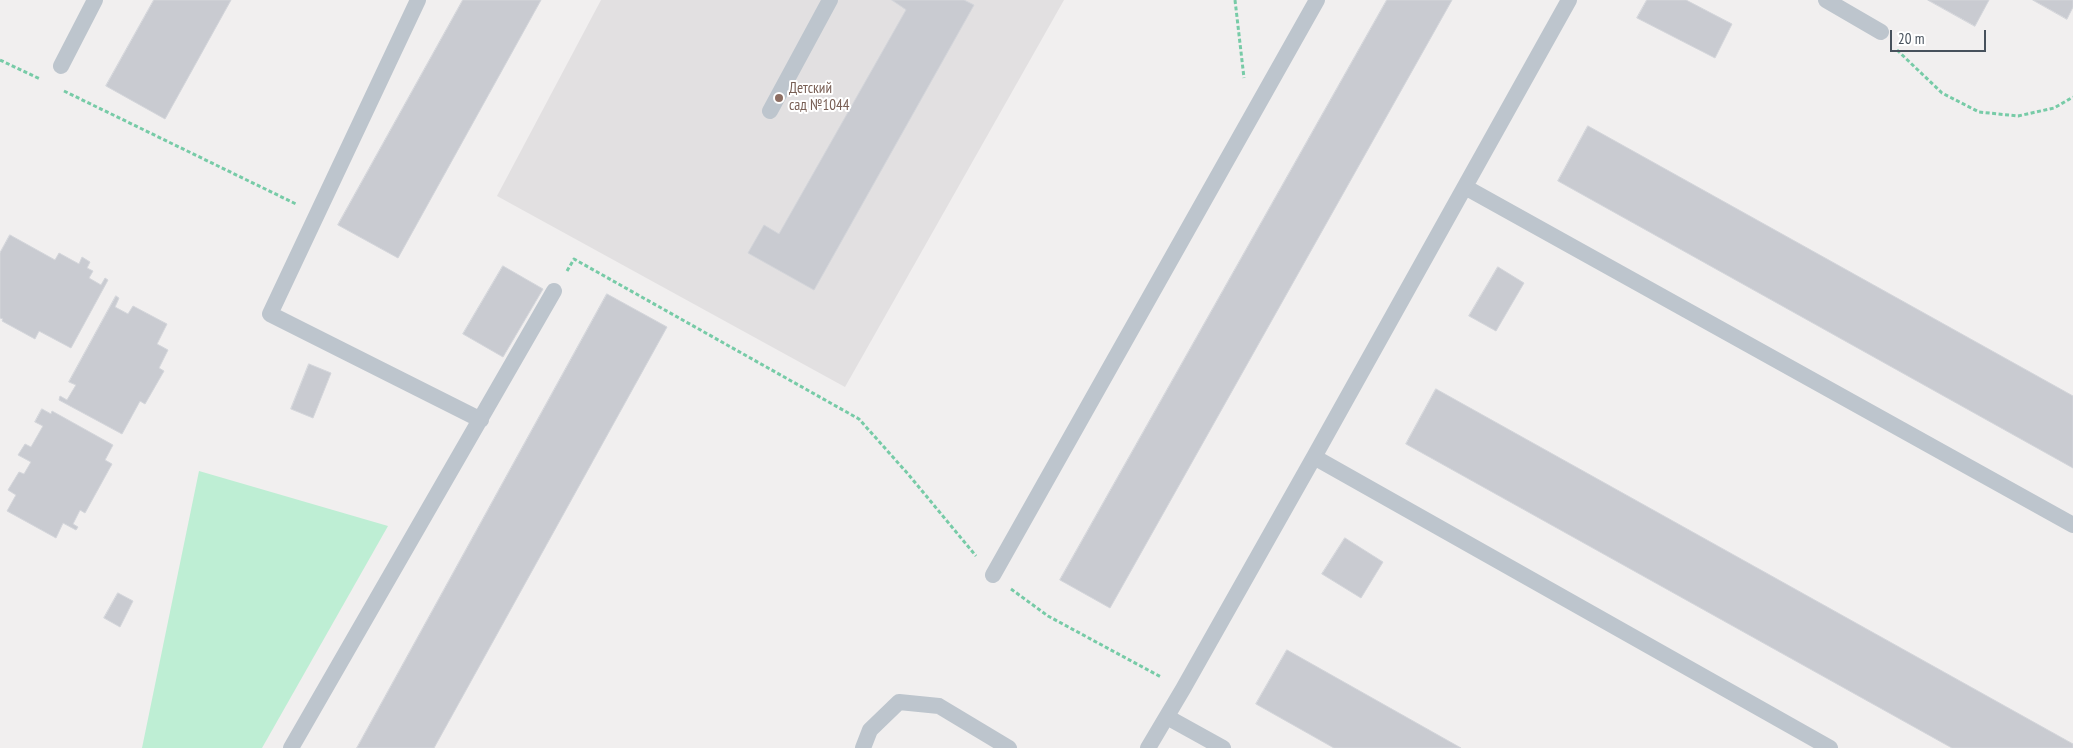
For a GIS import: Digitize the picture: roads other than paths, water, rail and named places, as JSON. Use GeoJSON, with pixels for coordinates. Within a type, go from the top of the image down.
{"type":"FeatureCollection","features":[{"type":"Feature","properties":{"kind":"lane"},"geometry":{"type":"LineString","coordinates":[[61,66],[95,0]]}},
{"type":"Feature","properties":{"kind":"lane"},"geometry":{"type":"LineString","coordinates":[[418,0],[270,314],[481,420]]}},
{"type":"Feature","properties":{"kind":"lane"},"geometry":{"type":"LineString","coordinates":[[770,111],[830,0]]}},
{"type":"Feature","properties":{"kind":"lane"},"geometry":{"type":"LineString","coordinates":[[992,575],[1317,0]]}},
{"type":"Feature","properties":{"kind":"lane"},"geometry":{"type":"LineString","coordinates":[[1148,748],[1184,689],[1569,0]]}},
{"type":"Feature","properties":{"kind":"lane"},"geometry":{"type":"LineString","coordinates":[[1826,0],[1881,32]]}},
{"type":"Feature","properties":{"kind":"lane"},"geometry":{"type":"LineString","coordinates":[[1465,187],[2073,525]]}},
{"type":"Feature","properties":{"kind":"lane"},"geometry":{"type":"LineString","coordinates":[[290,748],[554,291]]}},
{"type":"Feature","properties":{"kind":"lane"},"geometry":{"type":"LineString","coordinates":[[1314,457],[1830,748]]}},
{"type":"Feature","properties":{"kind":"lane"},"geometry":{"type":"LineString","coordinates":[[862,748],[870,730],[898,702],[939,706],[1009,748]]}},
{"type":"Feature","properties":{"kind":"lane"},"geometry":{"type":"LineString","coordinates":[[1167,717],[1223,748]]}},
{"type":"Feature","properties":{"kind":"place","name":"Детский сад №1044"},"geometry":{"type":"Point","coordinates":[779,98]}}]}
